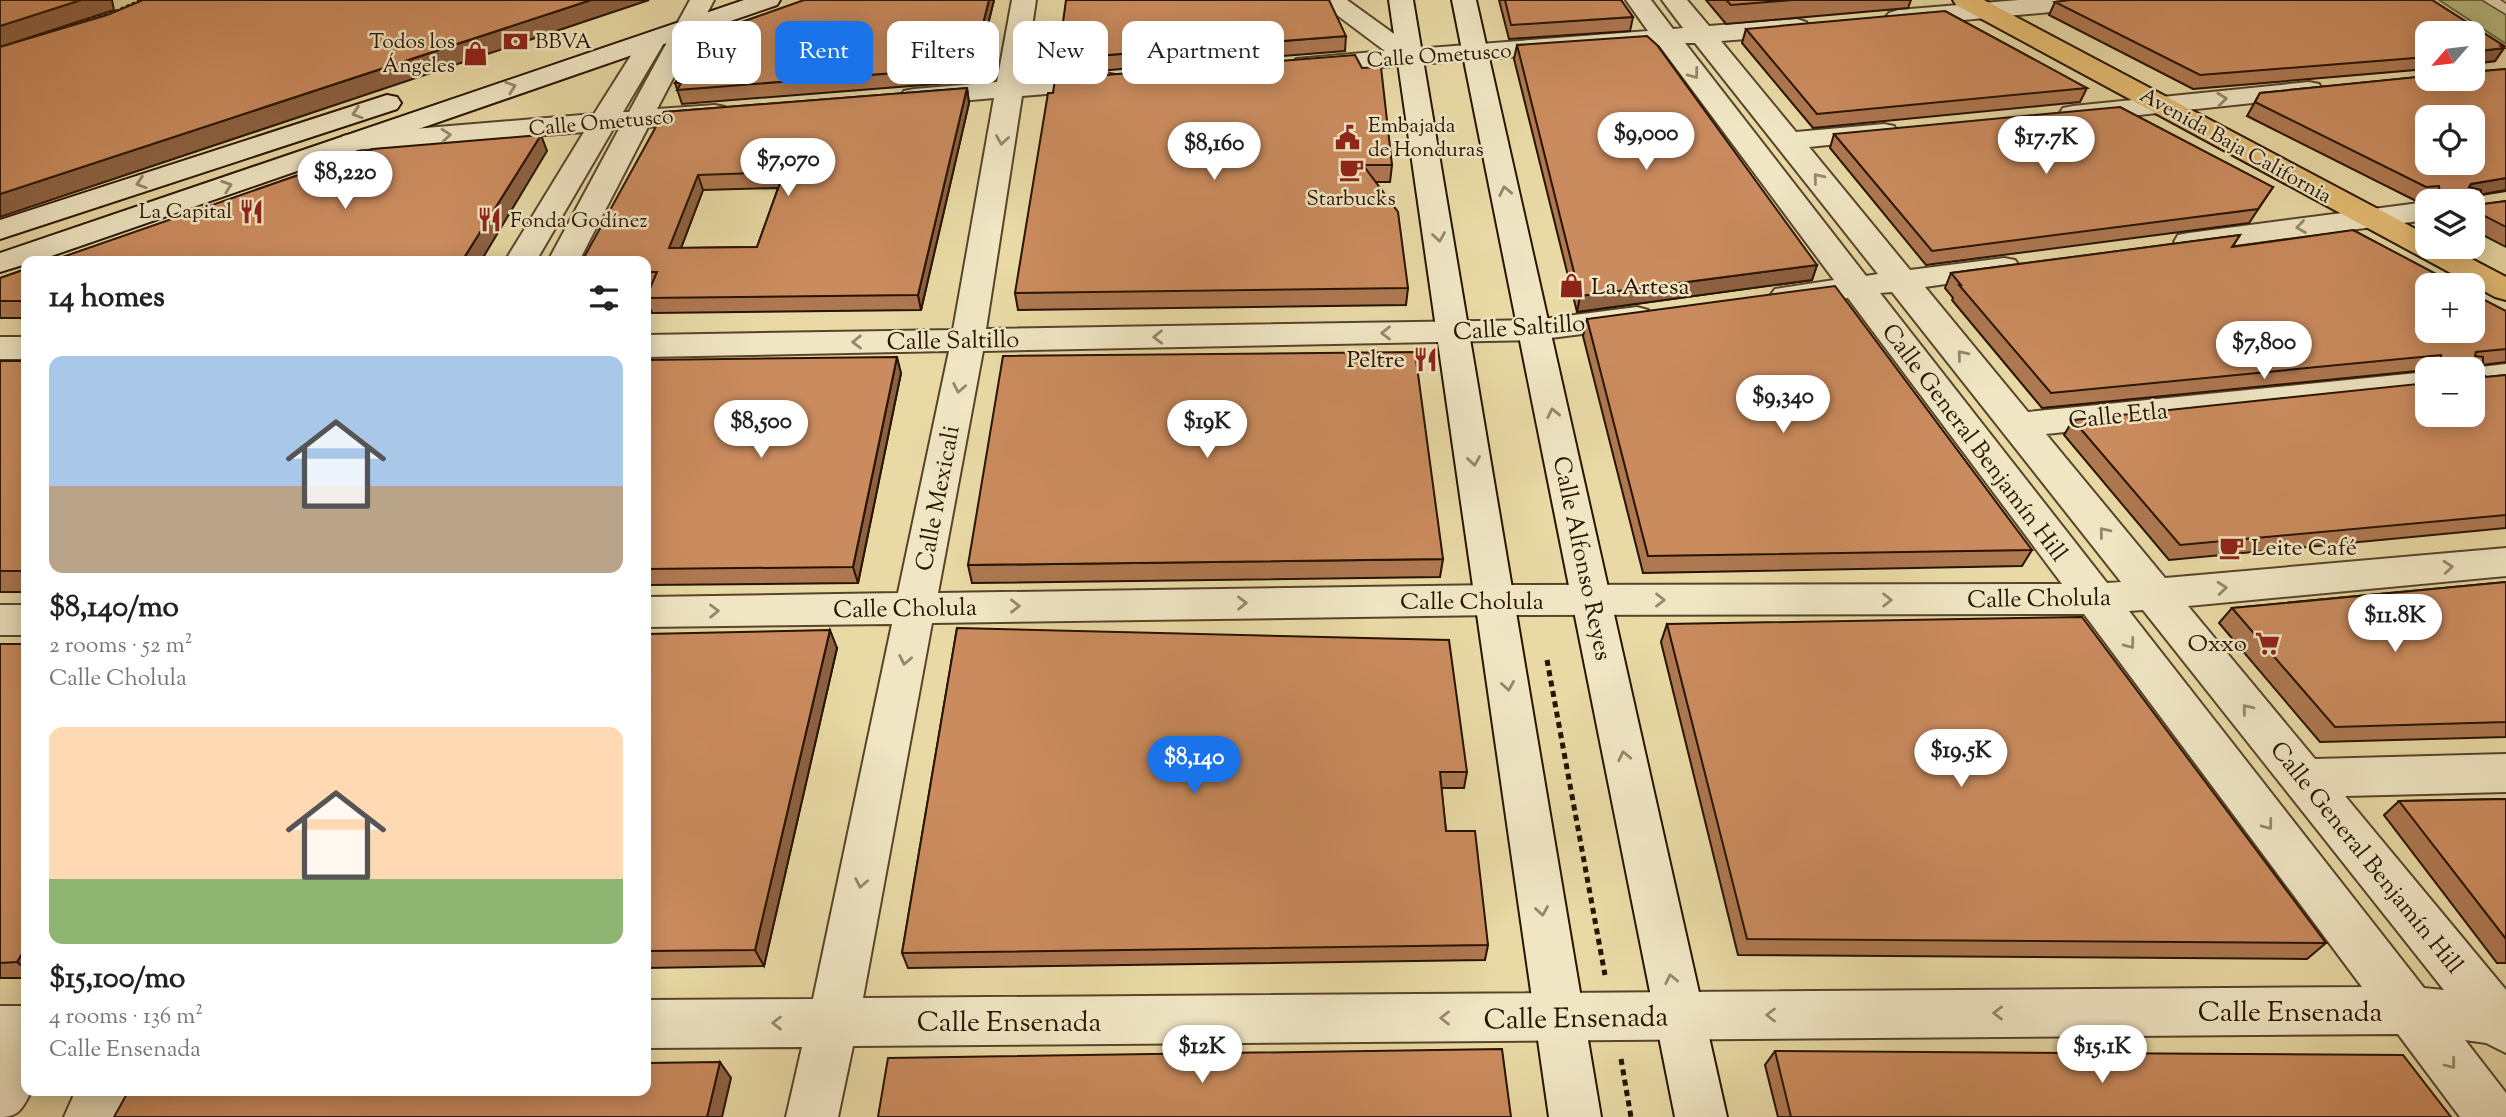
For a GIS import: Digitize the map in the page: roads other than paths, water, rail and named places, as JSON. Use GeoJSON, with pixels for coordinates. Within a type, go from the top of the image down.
{"type":"FeatureCollection","features":[{"type":"Feature","properties":{"kind":"main road","name":"Avenida Baja California"},"geometry":{"type":"LineString","coordinates":[[1974,5],[2506,290]]}},
{"type":"Feature","properties":{"kind":"street"},"geometry":{"type":"LineString","coordinates":[[0,263],[654,38],[702,0]]}},
{"type":"Feature","properties":{"kind":"street"},"geometry":{"type":"LineString","coordinates":[[0,230],[680,18],[768,0]]}},
{"type":"Feature","properties":{"kind":"street","name":"Calle Mexicali"},"geometry":{"type":"LineString","coordinates":[[812,1117],[968,340],[1024,0]]}},
{"type":"Feature","properties":{"kind":"street"},"geometry":{"type":"LineString","coordinates":[[1329,0],[1353,14],[1409,57]]}},
{"type":"Feature","properties":{"kind":"street"},"geometry":{"type":"LineString","coordinates":[[1401,0],[1575,1117]]}},
{"type":"Feature","properties":{"kind":"street","name":"Calle Alfonso Reyes"},"geometry":{"type":"LineString","coordinates":[[1464,0],[1701,1117]]}},
{"type":"Feature","properties":{"kind":"street","name":"Calle General Benjamín Hill"},"geometry":{"type":"LineString","coordinates":[[1638,0],[1686,37],[1788,141],[2504,1023]]}},
{"type":"Feature","properties":{"kind":"street","name":"Calle General Benjamín Hill"},"geometry":{"type":"LineString","coordinates":[[1674,0],[1686,37],[1856,287],[2492,1117]]}},
{"type":"Feature","properties":{"kind":"street"},"geometry":{"type":"LineString","coordinates":[[1877,20],[1974,5],[2105,0]]}},
{"type":"Feature","properties":{"kind":"street"},"geometry":{"type":"LineString","coordinates":[[566,256],[638,119],[680,18]]}},
{"type":"Feature","properties":{"kind":"street","name":"Calle Ometusco"},"geometry":{"type":"LineString","coordinates":[[1286,67],[1823,25]]}},
{"type":"Feature","properties":{"kind":"street"},"geometry":{"type":"LineString","coordinates":[[523,256],[654,38]]}},
{"type":"Feature","properties":{"kind":"street"},"geometry":{"type":"LineString","coordinates":[[886,99],[1122,80]]}},
{"type":"Feature","properties":{"kind":"street"},"geometry":{"type":"LineString","coordinates":[[2053,116],[2336,88]]}},
{"type":"Feature","properties":{"kind":"street","name":"Calle Ometusco"},"geometry":{"type":"LineString","coordinates":[[353,142],[735,111]]}},
{"type":"Feature","properties":{"kind":"street"},"geometry":{"type":"LineString","coordinates":[[1788,141],[1914,129]]}},
{"type":"Feature","properties":{"kind":"street"},"geometry":{"type":"LineString","coordinates":[[2162,246],[2415,212]]}},
{"type":"Feature","properties":{"kind":"street"},"geometry":{"type":"LineString","coordinates":[[1763,299],[2039,262]]}},
{"type":"Feature","properties":{"kind":"street","name":"Calle Saltillo"},"geometry":{"type":"LineString","coordinates":[[651,346],[1535,330],[1669,312]]}},
{"type":"Feature","properties":{"kind":"street"},"geometry":{"type":"LineString","coordinates":[[0,348],[21,348]]}},
{"type":"Feature","properties":{"kind":"street"},"geometry":{"type":"LineString","coordinates":[[2485,377],[2506,375]]}},
{"type":"Feature","properties":{"kind":"street","name":"Calle Etla"},"geometry":{"type":"LineString","coordinates":[[2018,425],[2415,384]]}},
{"type":"Feature","properties":{"kind":"street","name":"Calle Cholula"},"geometry":{"type":"LineString","coordinates":[[651,612],[1495,600],[2096,599],[2506,562]]}},
{"type":"Feature","properties":{"kind":"street"},"geometry":{"type":"LineString","coordinates":[[0,620],[21,620]]}},
{"type":"Feature","properties":{"kind":"street"},"geometry":{"type":"LineString","coordinates":[[2303,778],[2506,773]]}},
{"type":"Feature","properties":{"kind":"street","name":"Calle Ensenada"},"geometry":{"type":"LineString","coordinates":[[651,1024],[2410,1010],[2504,1023]]}},
{"type":"Feature","properties":{"kind":"street"},"geometry":{"type":"LineString","coordinates":[[0,1030],[21,1030]]}},
{"type":"Feature","properties":{"kind":"street"},"geometry":{"type":"LineString","coordinates":[[0,1096],[21,1060]]}},
{"type":"Feature","properties":{"kind":"street"},"geometry":{"type":"LineString","coordinates":[[90,1117],[102,1096]]}},
{"type":"Feature","properties":{"kind":"lane"},"geometry":{"type":"LineString","coordinates":[[2490,0],[2506,10]]}},
{"type":"Feature","properties":{"kind":"place","name":"BBVA"},"geometry":{"type":"Point","coordinates":[515,41]}},
{"type":"Feature","properties":{"kind":"place","name":"Todos los Ángeles"},"geometry":{"type":"Point","coordinates":[475,53]}},
{"type":"Feature","properties":{"kind":"place","name":"Embajada de Honduras"},"geometry":{"type":"Point","coordinates":[1348,137]}},
{"type":"Feature","properties":{"kind":"place","name":"Starbucks"},"geometry":{"type":"Point","coordinates":[1351,169]}},
{"type":"Feature","properties":{"kind":"place","name":"La Capital"},"geometry":{"type":"Point","coordinates":[252,211]}},
{"type":"Feature","properties":{"kind":"place","name":"Fonda Godínez"},"geometry":{"type":"Point","coordinates":[490,220]}},
{"type":"Feature","properties":{"kind":"place","name":"La Artesa"},"geometry":{"type":"Point","coordinates":[1571,286]}},
{"type":"Feature","properties":{"kind":"place","name":"Peltre"},"geometry":{"type":"Point","coordinates":[1425,359]}},
{"type":"Feature","properties":{"kind":"place","name":"Leite Café"},"geometry":{"type":"Point","coordinates":[2231,547]}},
{"type":"Feature","properties":{"kind":"place","name":"Oxxo"},"geometry":{"type":"Point","coordinates":[2267,643]}}]}
